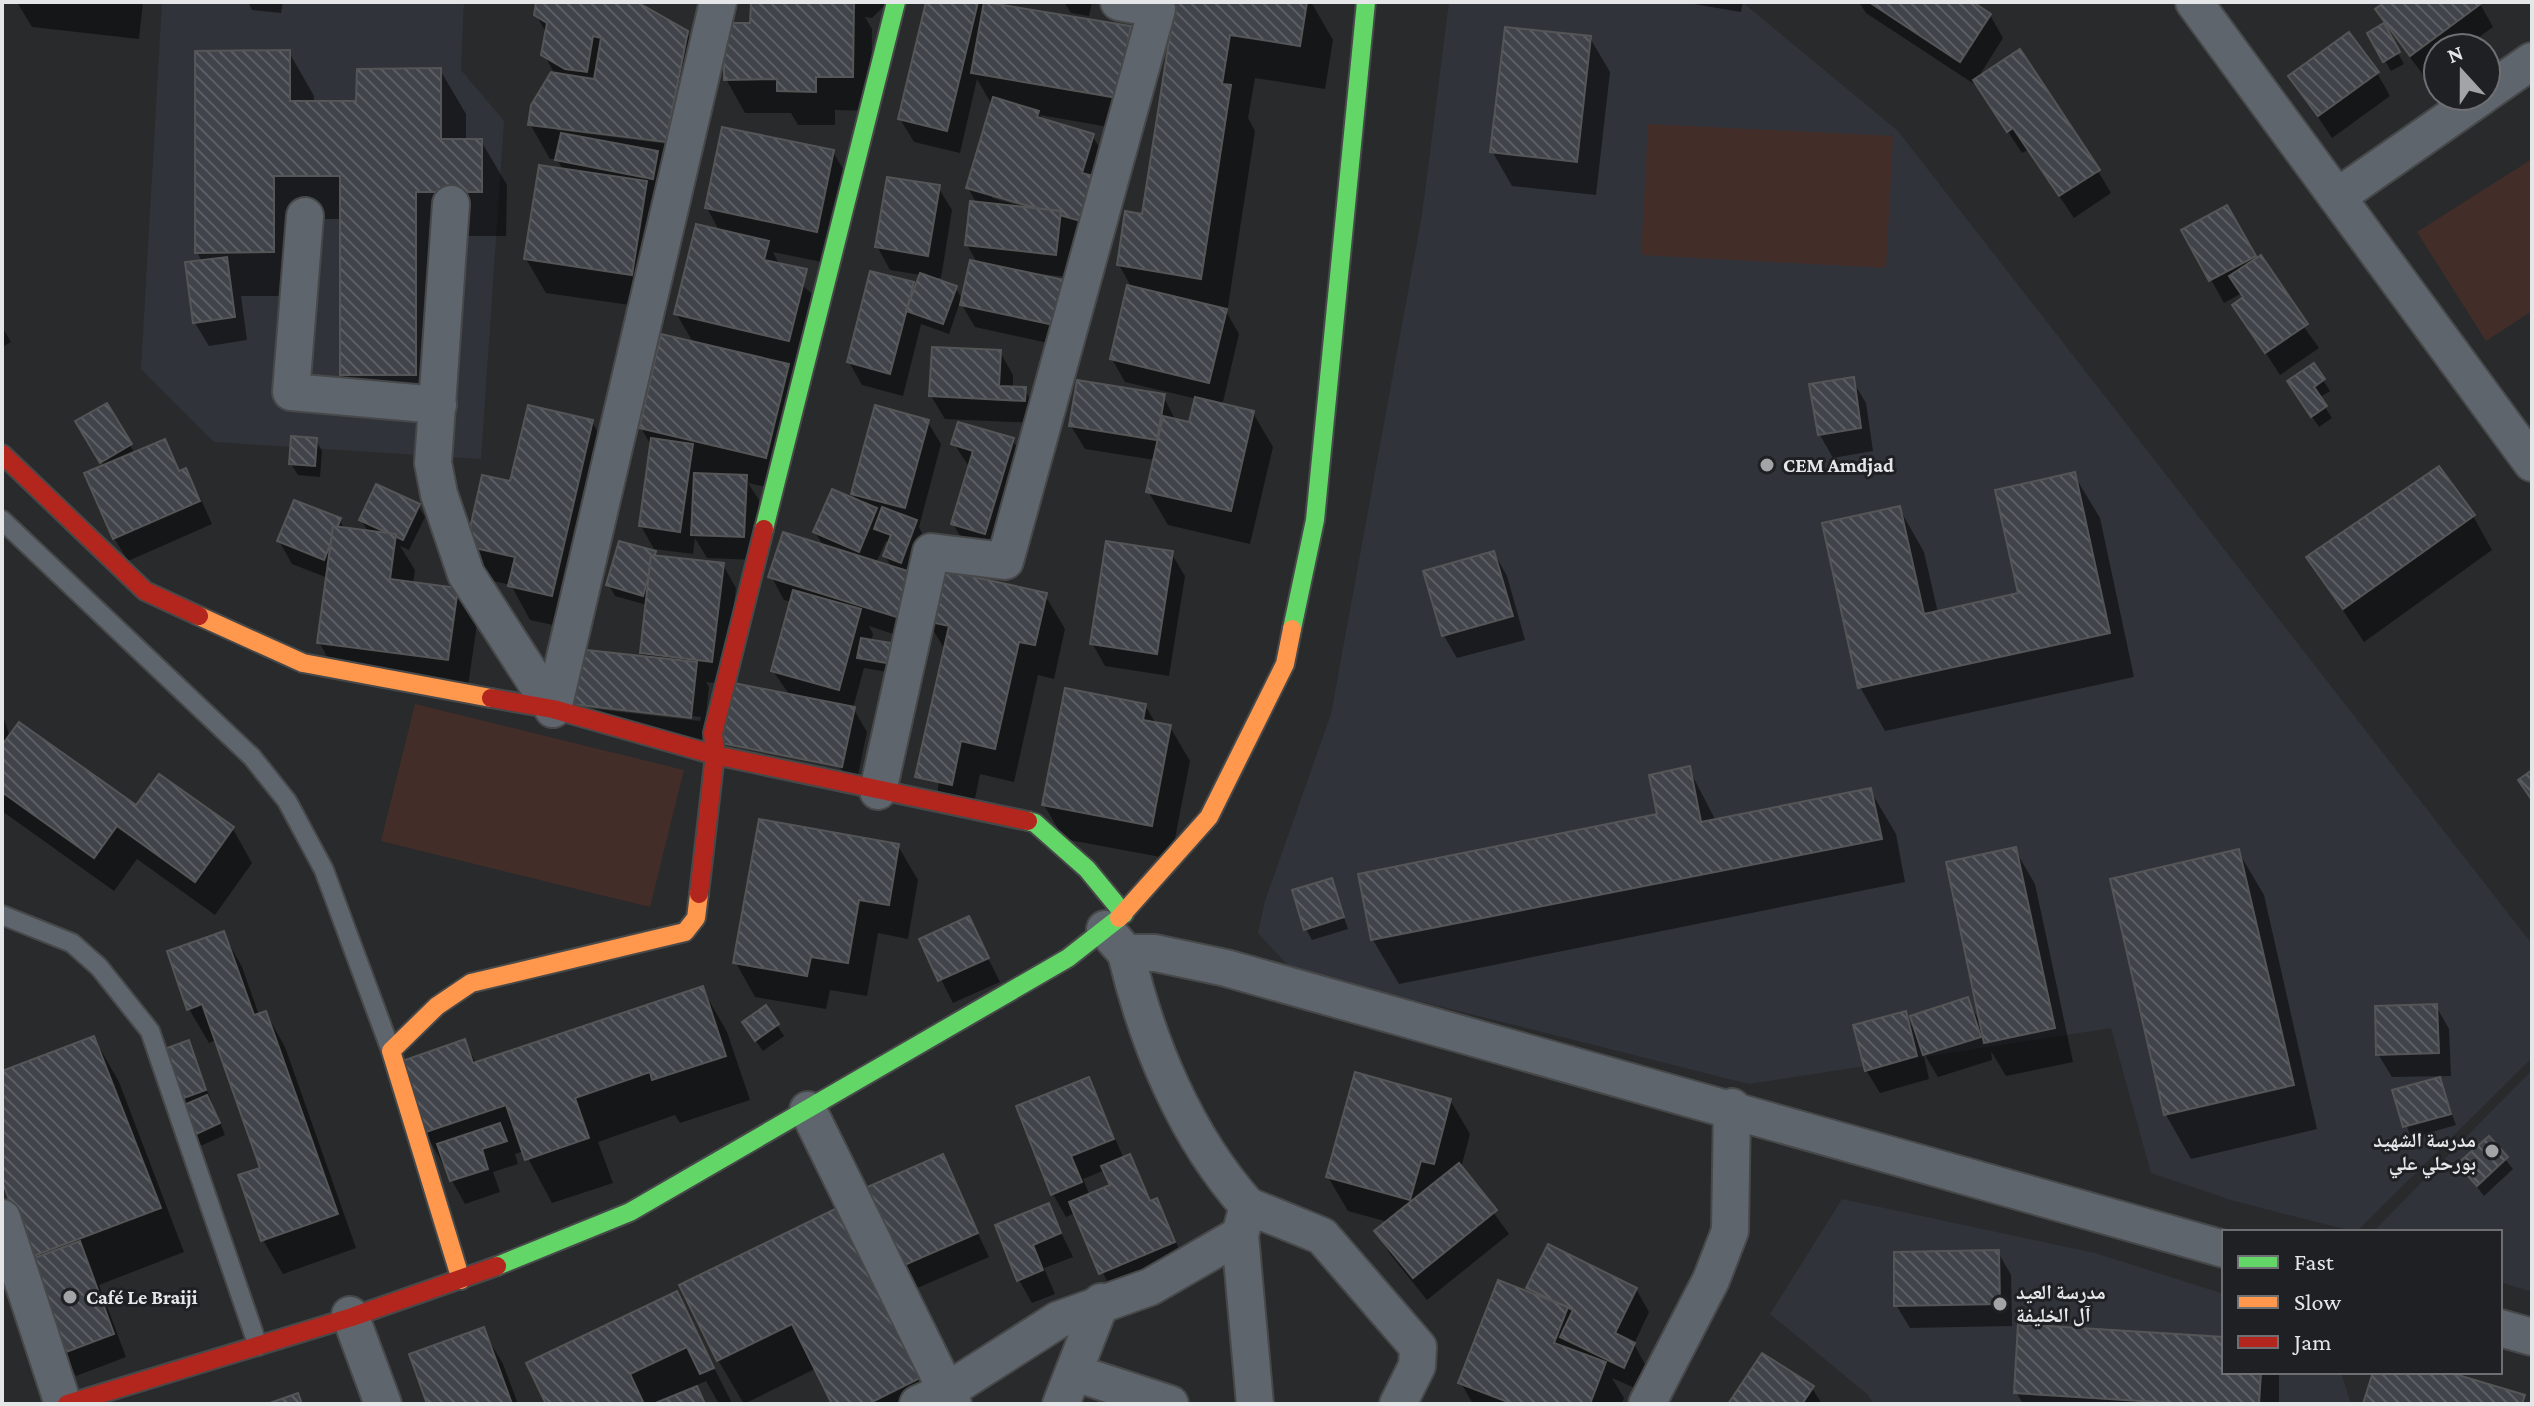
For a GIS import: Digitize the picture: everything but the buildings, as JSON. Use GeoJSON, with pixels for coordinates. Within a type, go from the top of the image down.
{"type":"FeatureCollection","features":[{"type":"Feature","properties":{"kind":"street"},"geometry":{"type":"LineString","coordinates":[[553,709],[718,2]]}},
{"type":"Feature","properties":{"kind":"street"},"geometry":{"type":"LineString","coordinates":[[461,1280],[391,1051],[437,1006],[471,983],[685,932],[696,918],[715,755],[713,733],[896,2]]}},
{"type":"Feature","properties":{"kind":"street"},"geometry":{"type":"LineString","coordinates":[[878,791],[931,552],[1005,561],[1157,9],[1119,2]]}},
{"type":"Feature","properties":{"kind":"street"},"geometry":{"type":"LineString","coordinates":[[2,1218],[65,1404],[461,1280],[553,1246],[630,1212],[1118,932],[1209,817],[1285,664],[1315,520],[1366,2]]}},
{"type":"Feature","properties":{"kind":"street"},"geometry":{"type":"LineString","coordinates":[[2194,2],[2532,463]]}},
{"type":"Feature","properties":{"kind":"street"},"geometry":{"type":"LineString","coordinates":[[2502,82],[2532,61]]}},
{"type":"Feature","properties":{"kind":"street"},"geometry":{"type":"LineString","coordinates":[[2337,197],[2460,112]]}},
{"type":"Feature","properties":{"kind":"street"},"geometry":{"type":"LineString","coordinates":[[451,204],[433,463],[439,494],[466,574],[553,709]]}},
{"type":"Feature","properties":{"kind":"street"},"geometry":{"type":"LineString","coordinates":[[305,216],[291,392],[438,405]]}},
{"type":"Feature","properties":{"kind":"street"},"geometry":{"type":"LineString","coordinates":[[2,454],[145,591],[303,663],[553,709],[715,755],[1035,823],[1087,869],[1118,932],[1138,1005],[1166,1073],[1244,1220],[1255,1404]]}},
{"type":"Feature","properties":{"kind":"street"},"geometry":{"type":"LineString","coordinates":[[1118,932],[1155,953],[1226,968],[1732,1107],[2222,1248]]}},
{"type":"Feature","properties":{"kind":"street"},"geometry":{"type":"LineString","coordinates":[[1647,1404],[1711,1280],[1730,1231],[1732,1107]]}},
{"type":"Feature","properties":{"kind":"street"},"geometry":{"type":"LineString","coordinates":[[808,1110],[939,1400],[1058,1320],[1101,1302],[1150,1287],[1244,1220],[1322,1236],[1418,1347],[1417,1366],[1398,1404]]}},
{"type":"Feature","properties":{"kind":"street"},"geometry":{"type":"LineString","coordinates":[[1101,1302],[1068,1388],[1170,1404]]}},
{"type":"Feature","properties":{"kind":"street"},"geometry":{"type":"LineString","coordinates":[[350,1315],[383,1404]]}},
{"type":"Feature","properties":{"kind":"street"},"geometry":{"type":"LineString","coordinates":[[2502,1329],[2532,1337]]}},
{"type":"Feature","properties":{"kind":"lane"},"geometry":{"type":"LineString","coordinates":[[2,520],[252,757],[287,801],[324,870],[391,1051]]}},
{"type":"Feature","properties":{"kind":"lane"},"geometry":{"type":"LineString","coordinates":[[2,915],[72,943],[99,967],[150,1031],[258,1346]]}},
{"type":"Feature","properties":{"kind":"shaded area"},"geometry":{"type":"Polygon","coordinates":[[[162,2],[464,2],[461,70],[504,121],[481,459],[214,442],[141,369],[162,2]]]}},
{"type":"Feature","properties":{"kind":"shaded area","name":"CEM Amdjad"},"geometry":{"type":"Polygon","coordinates":[[[1449,2],[1742,2],[1898,131],[2532,944],[2532,1058],[2358,1230],[2348,1230],[2234,1201],[2151,1173],[2111,1028],[1749,1084],[1291,969],[1258,933],[1265,901],[1331,714],[1422,215],[1449,2]]]}},
{"type":"Feature","properties":{"kind":"shaded area"},"geometry":{"type":"Polygon","coordinates":[[[1648,124],[1893,136],[1886,268],[1641,255],[1648,124]]]}},
{"type":"Feature","properties":{"kind":"shaded area"},"geometry":{"type":"Polygon","coordinates":[[[2532,159],[2532,311],[2486,341],[2417,232],[2532,159]]]}},
{"type":"Feature","properties":{"kind":"shaded area"},"geometry":{"type":"Polygon","coordinates":[[[415,704],[684,770],[650,907],[381,841],[415,704]]]}},
{"type":"Feature","properties":{"kind":"shaded area","name":"مدرسة الشهيد بورحلي علي"},"geometry":{"type":"Polygon","coordinates":[[[2532,1070],[2532,1292],[2502,1283],[2502,1230],[2375,1230],[2532,1070]]]}},
{"type":"Feature","properties":{"kind":"shaded area","name":"مدرسة العيد آل الخليفة"},"geometry":{"type":"Polygon","coordinates":[[[1842,1199],[2095,1253],[2222,1293],[2222,1374],[2342,1374],[2351,1404],[1874,1404],[1868,1395],[1770,1314],[1842,1199]]]}},
{"type":"Feature","properties":{"kind":"traffic: fast"},"geometry":{"type":"LineString","coordinates":[[764,529],[896,2]]}},
{"type":"Feature","properties":{"kind":"traffic: fast"},"geometry":{"type":"LineString","coordinates":[[1292,629],[1315,520],[1366,2]]}},
{"type":"Feature","properties":{"kind":"traffic: fast"},"geometry":{"type":"LineString","coordinates":[[1028,821],[1035,823],[1087,869],[1124,914]]}},
{"type":"Feature","properties":{"kind":"traffic: fast"},"geometry":{"type":"LineString","coordinates":[[497,1266],[630,1212],[1068,958],[1119,918]]}},
{"type":"Feature","properties":{"kind":"traffic: slow"},"geometry":{"type":"LineString","coordinates":[[199,616],[303,663],[491,698]]}},
{"type":"Feature","properties":{"kind":"traffic: slow"},"geometry":{"type":"LineString","coordinates":[[1119,918],[1209,817],[1285,664],[1292,629]]}},
{"type":"Feature","properties":{"kind":"traffic: slow"},"geometry":{"type":"LineString","coordinates":[[461,1280],[391,1051],[437,1006],[471,983],[685,932],[696,918],[699,894]]}},
{"type":"Feature","properties":{"kind":"traffic: jam"},"geometry":{"type":"LineString","coordinates":[[2,454],[145,591],[199,616]]}},
{"type":"Feature","properties":{"kind":"traffic: jam"},"geometry":{"type":"LineString","coordinates":[[699,894],[715,755],[713,733],[764,529]]}},
{"type":"Feature","properties":{"kind":"traffic: jam"},"geometry":{"type":"LineString","coordinates":[[491,698],[553,709],[715,755],[1028,821]]}},
{"type":"Feature","properties":{"kind":"traffic: jam"},"geometry":{"type":"LineString","coordinates":[[67,1404],[352,1317],[497,1266]]}},
{"type":"Feature","properties":{"kind":"place","name":"CEM Amdjad"},"geometry":{"type":"Point","coordinates":[1767,465]}},
{"type":"Feature","properties":{"kind":"place","name":"مدرسة الشهيد بورحلي علي"},"geometry":{"type":"Point","coordinates":[2492,1151]}},
{"type":"Feature","properties":{"kind":"place","name":"Café Le Braiji"},"geometry":{"type":"Point","coordinates":[70,1297]}},
{"type":"Feature","properties":{"kind":"place","name":"مدرسة العيد آل الخليفة"},"geometry":{"type":"Point","coordinates":[2000,1304]}}]}
